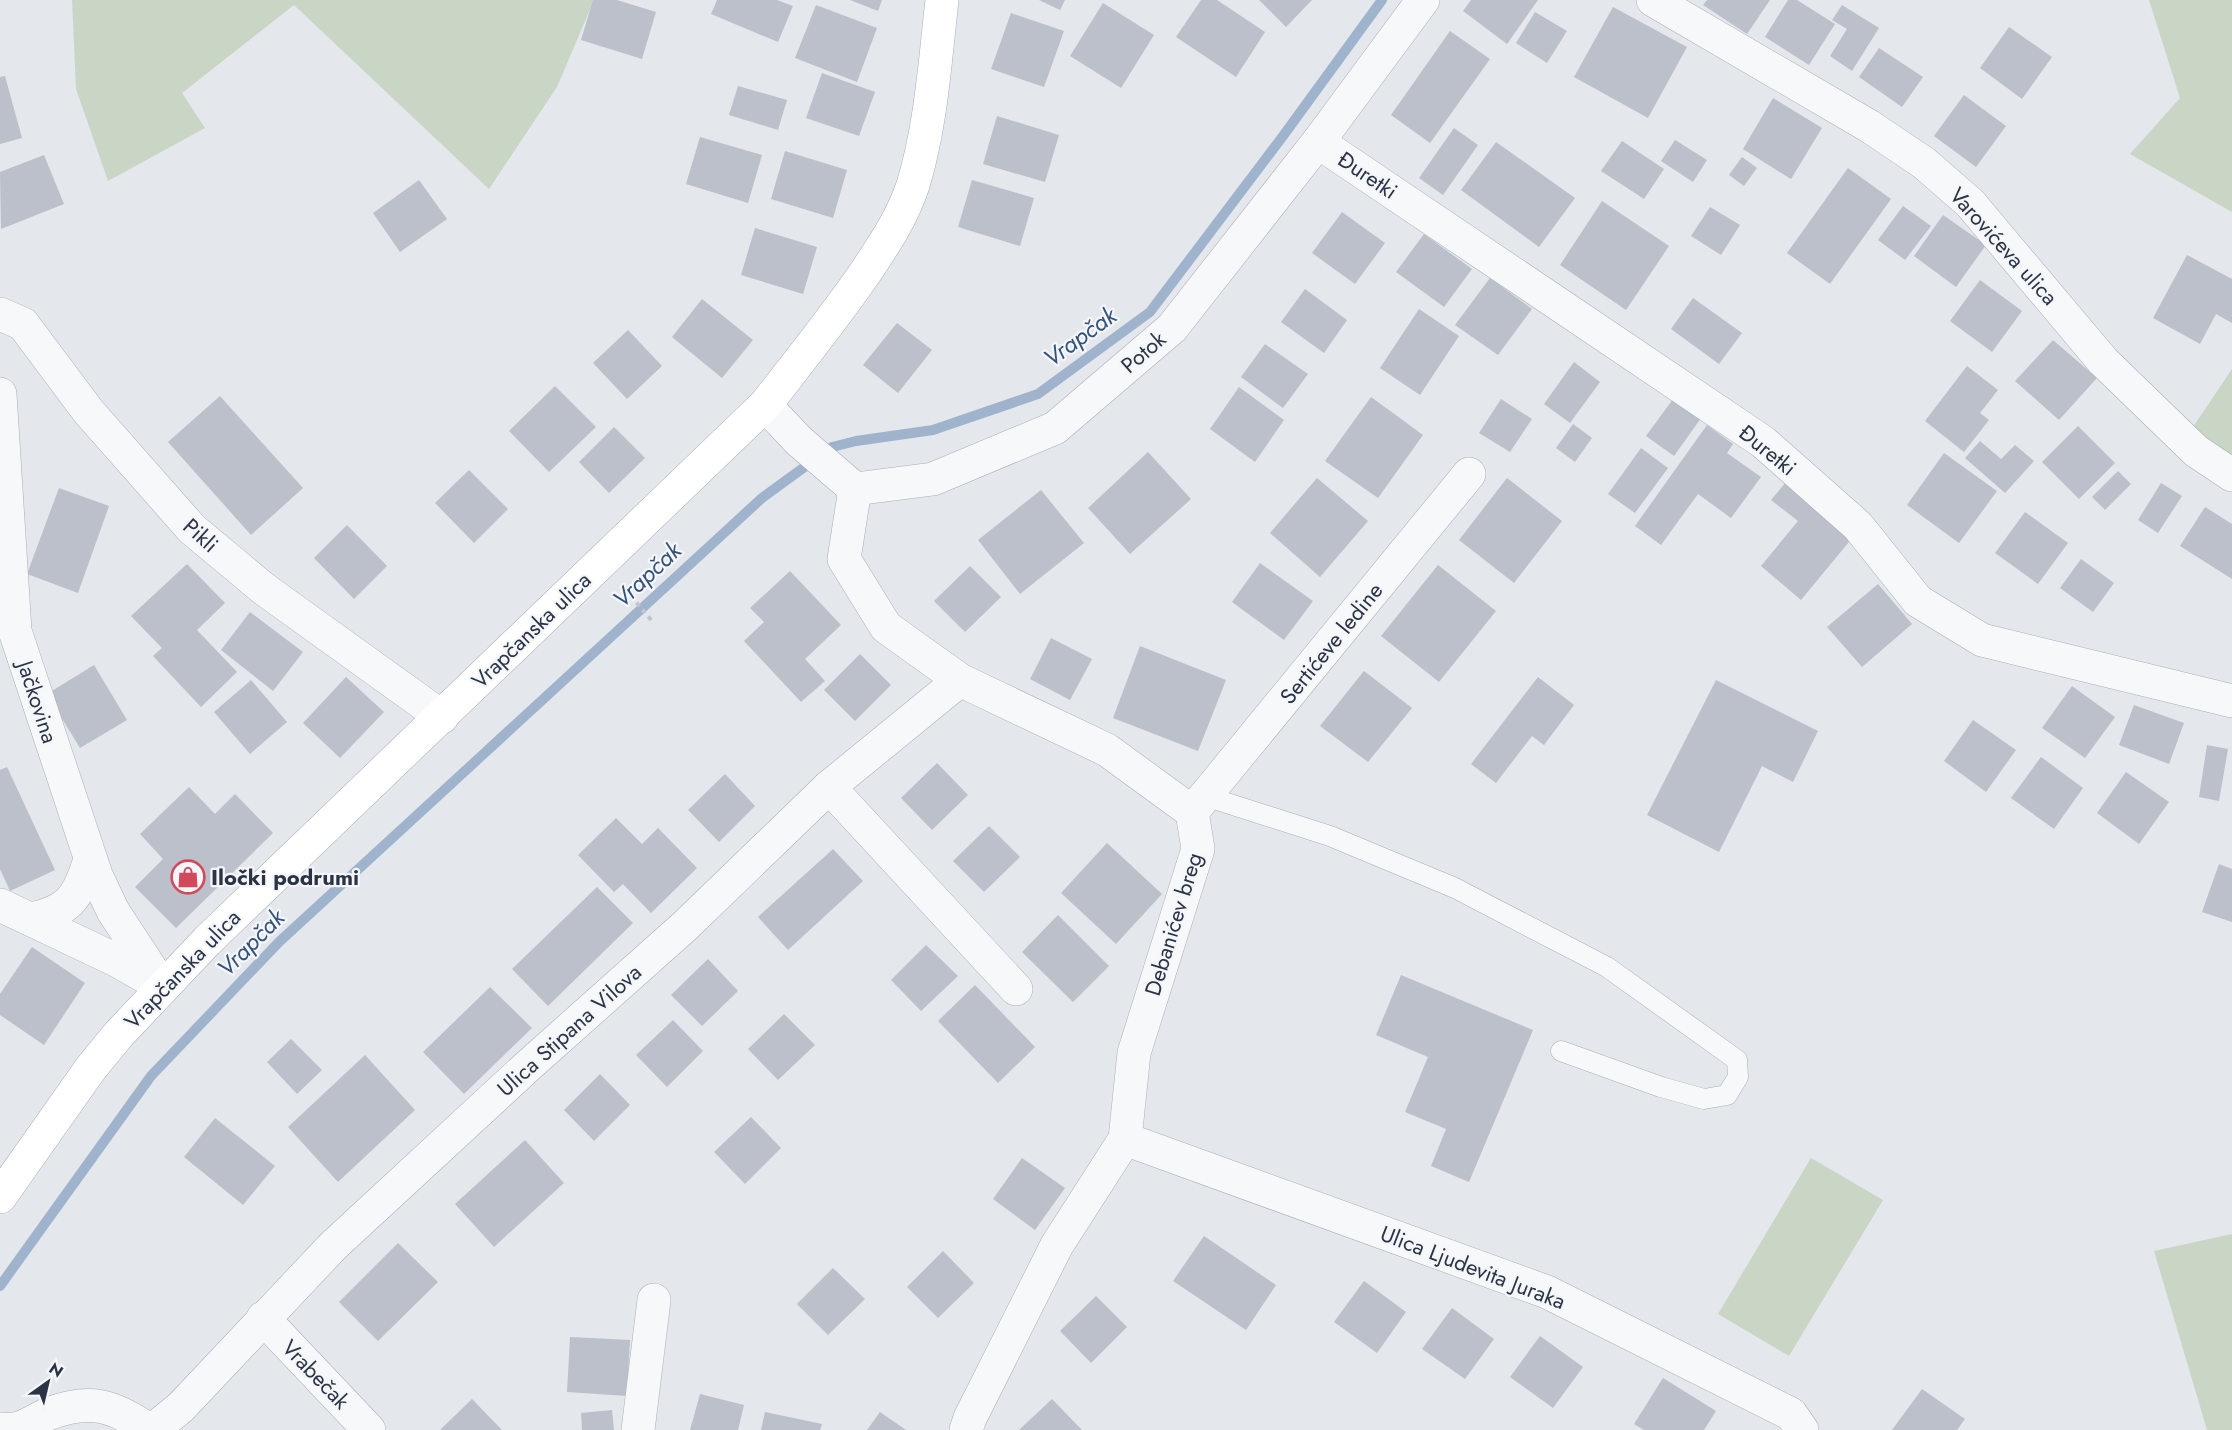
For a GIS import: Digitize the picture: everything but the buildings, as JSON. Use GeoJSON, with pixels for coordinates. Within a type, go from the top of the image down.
{"type":"FeatureCollection","features":[{"type":"Feature","properties":{"kind":"main road","name":"Vrapčanska ulica"},"geometry":{"type":"LineString","coordinates":[[0,1197],[91,1068],[162,986],[765,405],[832,321],[890,235],[912,188],[920,158],[934,76],[942,0]]}},
{"type":"Feature","properties":{"kind":"street","name":"Potok"},"geometry":{"type":"LineString","coordinates":[[855,489],[933,479],[1055,428],[1172,328],[1318,142],[1423,0]]}},
{"type":"Feature","properties":{"kind":"street","name":"Varovićeva ulica"},"geometry":{"type":"LineString","coordinates":[[1653,0],[1869,126],[1924,162],[1970,203],[2103,361],[2196,451],[2232,475]]}},
{"type":"Feature","properties":{"kind":"street","name":"Đuretki"},"geometry":{"type":"LineString","coordinates":[[1318,142],[1763,442],[1858,526],[1918,601],[1982,640],[2232,702]]}},
{"type":"Feature","properties":{"kind":"street","name":"Pikli"},"geometry":{"type":"LineString","coordinates":[[0,314],[23,324],[88,411],[192,529],[264,589],[442,717]]}},
{"type":"Feature","properties":{"kind":"street","name":"Jačkovina"},"geometry":{"type":"LineString","coordinates":[[0,394],[15,631],[90,859],[113,912],[162,986]]}},
{"type":"Feature","properties":{"kind":"street"},"geometry":{"type":"LineString","coordinates":[[765,405],[799,441],[855,489],[844,559],[886,627],[960,680],[1107,750],[1198,804]]}},
{"type":"Feature","properties":{"kind":"street","name":"Sertićeve ledine"},"geometry":{"type":"LineString","coordinates":[[1198,804],[1469,474]]}},
{"type":"Feature","properties":{"kind":"street","name":"Ulica Stipana Vilova"},"geometry":{"type":"LineString","coordinates":[[153,1430],[167,1420],[193,1394],[262,1318],[333,1246],[529,1065],[685,926],[829,787],[960,680]]}},
{"type":"Feature","properties":{"kind":"street"},"geometry":{"type":"LineString","coordinates":[[829,787],[1017,988]]}},
{"type":"Feature","properties":{"kind":"street","name":"Debanićev breg"},"geometry":{"type":"LineString","coordinates":[[966,1430],[1057,1245],[1125,1139],[1134,1053],[1198,849],[1198,804]]}},
{"type":"Feature","properties":{"kind":"street"},"geometry":{"type":"LineString","coordinates":[[31,919],[61,910],[71,901],[80,889],[90,859]]}},
{"type":"Feature","properties":{"kind":"street"},"geometry":{"type":"LineString","coordinates":[[0,905],[116,960],[162,986]]}},
{"type":"Feature","properties":{"kind":"street","name":"Ulica Ljudevita Juraka"},"geometry":{"type":"LineString","coordinates":[[1125,1139],[1547,1292],[1791,1414],[1802,1430]]}},
{"type":"Feature","properties":{"kind":"street"},"geometry":{"type":"LineString","coordinates":[[638,1430],[654,1300]]}},
{"type":"Feature","properties":{"kind":"street","name":"Vrabečak"},"geometry":{"type":"LineString","coordinates":[[262,1318],[369,1430]]}},
{"type":"Feature","properties":{"kind":"street","name":"Ulica Stipana Vilova"},"geometry":{"type":"LineString","coordinates":[[178,1430],[193,1394]]}},
{"type":"Feature","properties":{"kind":"street"},"geometry":{"type":"LineString","coordinates":[[12,1429],[74,1406],[92,1404],[108,1407],[129,1416],[148,1430]]}},
{"type":"Feature","properties":{"kind":"lane"},"geometry":{"type":"LineString","coordinates":[[1198,804],[1330,836],[1455,888],[1607,967],[1737,1060],[1738,1077],[1727,1095],[1704,1099],[1660,1087],[1561,1051]]}},
{"type":"Feature","properties":{"kind":"path"},"geometry":{"type":"LineString","coordinates":[[626,590],[652,621]]}},
{"type":"Feature","properties":{"kind":"green space"},"geometry":{"type":"Polygon","coordinates":[[[72,0],[594,0],[557,87],[489,189],[294,5],[182,93],[205,128],[108,181],[76,89],[72,0]]]}},
{"type":"Feature","properties":{"kind":"green space"},"geometry":{"type":"Polygon","coordinates":[[[2149,0],[2232,0],[2232,212],[2130,154],[2180,98],[2149,0]]]}},
{"type":"Feature","properties":{"kind":"green space"},"geometry":{"type":"Polygon","coordinates":[[[2232,369],[2232,456],[2191,430],[2232,369]]]}},
{"type":"Feature","properties":{"kind":"green space"},"geometry":{"type":"Polygon","coordinates":[[[1811,1158],[1883,1200],[1789,1356],[1718,1314],[1811,1158]]]}},
{"type":"Feature","properties":{"kind":"green space"},"geometry":{"type":"Polygon","coordinates":[[[2232,1234],[2232,1430],[2207,1430],[2154,1251],[2232,1234]]]}},
{"type":"Feature","properties":{"kind":"waterway","name":"Vrapčak"},"geometry":{"type":"LineString","coordinates":[[0,1286],[151,1076],[279,942],[762,498],[832,447],[856,441],[933,430],[1038,394],[1150,312],[1382,0]]}},
{"type":"Feature","properties":{"kind":"place","name":"Iločki podrumi"},"geometry":{"type":"Point","coordinates":[188,877]}}]}
